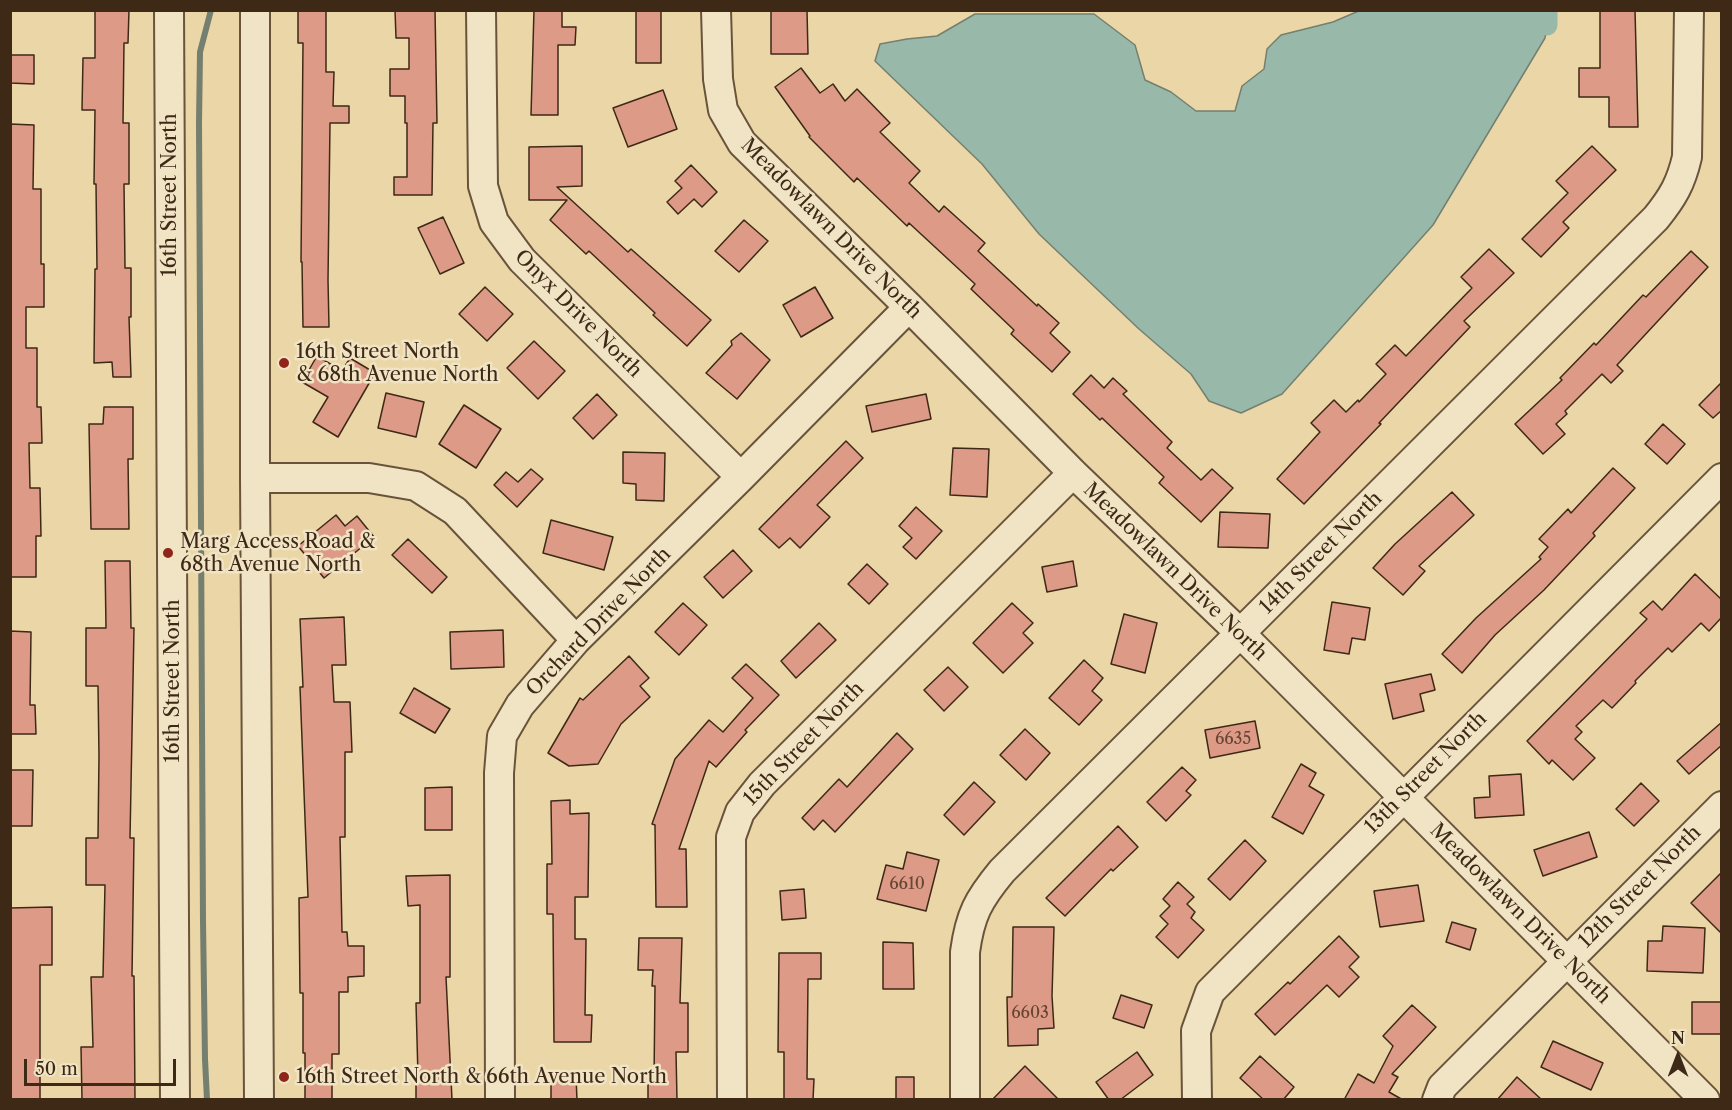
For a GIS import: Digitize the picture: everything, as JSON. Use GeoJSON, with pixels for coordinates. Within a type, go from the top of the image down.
{"type":"FeatureCollection","features":[{"type":"Feature","properties":{"kind":"street","name":"16th Street North"},"geometry":{"type":"LineString","coordinates":[[169,10],[175,1100]]}},
{"type":"Feature","properties":{"kind":"street"},"geometry":{"type":"LineString","coordinates":[[255,10],[258,1100]]}},
{"type":"Feature","properties":{"kind":"street","name":"Onyx Drive North"},"geometry":{"type":"LineString","coordinates":[[482,10],[483,186],[494,222],[522,260],[741,477]]}},
{"type":"Feature","properties":{"kind":"street","name":"Meadowlawn Drive North"},"geometry":{"type":"LineString","coordinates":[[716,10],[717,79],[723,110],[742,143],[1073,473],[1240,633],[1705,1100]]}},
{"type":"Feature","properties":{"kind":"street","name":"14th Street North"},"geometry":{"type":"LineString","coordinates":[[965,1100],[965,952],[968,928],[975,908],[1002,871],[1656,218],[1669,202],[1681,180],[1687,157],[1689,10]]}},
{"type":"Feature","properties":{"kind":"street","name":"Orchard Drive North"},"geometry":{"type":"LineString","coordinates":[[500,1100],[499,773],[502,736],[520,705],[576,640],[909,307]]}},
{"type":"Feature","properties":{"kind":"street","name":"15th Street North"},"geometry":{"type":"LineString","coordinates":[[732,1100],[731,837],[740,812],[762,784],[1073,473]]}},
{"type":"Feature","properties":{"kind":"street"},"geometry":{"type":"LineString","coordinates":[[255,478],[369,478],[416,486],[455,511],[576,640]]}},
{"type":"Feature","properties":{"kind":"street","name":"13th Street North"},"geometry":{"type":"LineString","coordinates":[[1197,1100],[1196,1031],[1210,992],[1722,478]]}},
{"type":"Feature","properties":{"kind":"street","name":"12th Street North"},"geometry":{"type":"LineString","coordinates":[[1437,1100],[1442,1087],[1566,960],[1722,806]]}},
{"type":"Feature","properties":{"kind":"shaded area"},"geometry":{"type":"Polygon","coordinates":[[[1361,10],[1540,11],[1547,25],[1545,38],[1433,225],[1282,394],[1241,413],[1209,401],[1191,374],[1139,329],[1039,234],[982,164],[875,61],[880,44],[937,36],[975,14],[1094,14],[1135,45],[1145,80],[1171,92],[1196,111],[1235,111],[1242,86],[1264,69],[1267,49],[1281,35],[1333,22],[1361,10]]]}},
{"type":"Feature","properties":{"kind":"building"},"geometry":{"type":"Polygon","coordinates":[[[95,10],[129,10],[128,43],[124,43],[123,123],[129,123],[129,184],[124,184],[125,268],[131,268],[131,317],[129,317],[131,377],[113,377],[112,362],[94,363],[95,269],[97,269],[96,184],[94,184],[95,110],[82,110],[83,58],[95,58],[95,10]]]}},
{"type":"Feature","properties":{"kind":"building"},"geometry":{"type":"Polygon","coordinates":[[[298,10],[326,10],[326,72],[334,72],[333,106],[349,106],[349,123],[330,123],[329,327],[303,327],[301,262],[303,43],[298,43],[298,10]]]}},
{"type":"Feature","properties":{"kind":"building"},"geometry":{"type":"Polygon","coordinates":[[[395,10],[435,10],[437,123],[433,123],[432,195],[394,195],[394,177],[407,177],[407,123],[405,123],[405,96],[390,96],[390,69],[409,69],[409,38],[396,38],[395,10]]]}},
{"type":"Feature","properties":{"kind":"building"},"geometry":{"type":"Polygon","coordinates":[[[534,10],[562,10],[562,27],[576,27],[575,45],[558,45],[558,115],[531,115],[534,10]]]}},
{"type":"Feature","properties":{"kind":"building"},"geometry":{"type":"Polygon","coordinates":[[[771,10],[807,10],[808,54],[771,54],[771,10]]]}},
{"type":"Feature","properties":{"kind":"building"},"geometry":{"type":"Polygon","coordinates":[[[1600,10],[1635,10],[1638,127],[1609,127],[1609,97],[1579,97],[1579,68],[1600,68],[1600,10]]]}},
{"type":"Feature","properties":{"kind":"building"},"geometry":{"type":"Polygon","coordinates":[[[636,11],[661,11],[661,63],[636,63],[636,11]]]}},
{"type":"Feature","properties":{"kind":"building"},"geometry":{"type":"Polygon","coordinates":[[[10,55],[34,55],[34,84],[10,83],[10,55]]]}},
{"type":"Feature","properties":{"kind":"building"},"geometry":{"type":"Polygon","coordinates":[[[801,68],[820,93],[833,84],[845,101],[857,89],[890,123],[880,132],[920,171],[909,183],[939,212],[944,206],[985,243],[978,251],[1037,306],[1038,304],[1059,323],[1050,333],[1070,352],[1052,372],[1011,334],[1014,330],[971,289],[975,284],[909,223],[907,226],[857,178],[854,182],[809,137],[775,87],[801,68]]]}},
{"type":"Feature","properties":{"kind":"building"},"geometry":{"type":"Polygon","coordinates":[[[663,90],[677,129],[628,147],[613,108],[663,90]]]}},
{"type":"Feature","properties":{"kind":"building"},"geometry":{"type":"Polygon","coordinates":[[[10,124],[34,125],[33,189],[41,189],[41,264],[44,264],[44,307],[26,307],[26,348],[37,348],[37,407],[41,407],[42,443],[29,443],[30,488],[40,488],[41,536],[36,536],[36,577],[10,577],[10,124]]]}},
{"type":"Feature","properties":{"kind":"building"},"geometry":{"type":"Polygon","coordinates":[[[582,146],[582,186],[557,187],[628,252],[631,249],[711,320],[687,346],[589,251],[586,254],[550,220],[567,200],[529,200],[529,147],[582,146]]]}},
{"type":"Feature","properties":{"kind":"building"},"geometry":{"type":"Polygon","coordinates":[[[1592,146],[1616,170],[1563,222],[1569,228],[1541,257],[1522,239],[1568,193],[1556,181],[1592,146]]]}},
{"type":"Feature","properties":{"kind":"building"},"geometry":{"type":"Polygon","coordinates":[[[691,165],[717,192],[702,207],[694,199],[678,214],[667,202],[682,188],[675,181],[691,165]]]}},
{"type":"Feature","properties":{"kind":"building"},"geometry":{"type":"Polygon","coordinates":[[[443,217],[464,263],[440,274],[418,228],[443,217]]]}},
{"type":"Feature","properties":{"kind":"building"},"geometry":{"type":"Polygon","coordinates":[[[744,220],[768,241],[739,272],[715,251],[744,220]]]}},
{"type":"Feature","properties":{"kind":"building"},"geometry":{"type":"Polygon","coordinates":[[[1489,249],[1514,273],[1464,321],[1470,327],[1304,504],[1277,479],[1320,432],[1311,423],[1334,400],[1346,412],[1358,400],[1359,402],[1386,374],[1376,364],[1395,345],[1406,356],[1472,288],[1461,277],[1489,249]]]}},
{"type":"Feature","properties":{"kind":"building"},"geometry":{"type":"Polygon","coordinates":[[[1691,251],[1708,267],[1617,365],[1623,371],[1611,383],[1602,374],[1565,411],[1567,414],[1556,424],[1565,434],[1543,454],[1515,424],[1562,380],[1560,378],[1594,343],[1596,345],[1643,295],[1646,297],[1691,251]]]}},
{"type":"Feature","properties":{"kind":"building"},"geometry":{"type":"Polygon","coordinates":[[[485,287],[513,314],[487,341],[459,314],[485,287]]]}},
{"type":"Feature","properties":{"kind":"building"},"geometry":{"type":"Polygon","coordinates":[[[815,287],[833,318],[801,337],[783,305],[815,287]]]}},
{"type":"Feature","properties":{"kind":"building"},"geometry":{"type":"Polygon","coordinates":[[[741,333],[770,360],[737,399],[706,373],[732,345],[731,341],[741,333]]]}},
{"type":"Feature","properties":{"kind":"building"},"geometry":{"type":"Polygon","coordinates":[[[534,341],[565,371],[538,399],[507,368],[534,341]]]}},
{"type":"Feature","properties":{"kind":"building"},"geometry":{"type":"Polygon","coordinates":[[[317,356],[342,371],[350,358],[375,373],[338,437],[313,422],[328,397],[302,382],[317,356]]]}},
{"type":"Feature","properties":{"kind":"building"},"geometry":{"type":"Polygon","coordinates":[[[1091,375],[1104,388],[1113,378],[1127,391],[1123,394],[1172,442],[1167,448],[1201,480],[1212,469],[1233,488],[1201,522],[1159,483],[1164,477],[1102,418],[1100,420],[1073,394],[1091,375]]]}},
{"type":"Feature","properties":{"kind":"building"},"geometry":{"type":"Polygon","coordinates":[[[1722,382],[1722,410],[1713,418],[1699,405],[1722,382]]]}},
{"type":"Feature","properties":{"kind":"building"},"geometry":{"type":"Polygon","coordinates":[[[386,393],[424,402],[416,437],[378,428],[386,393]]]}},
{"type":"Feature","properties":{"kind":"building"},"geometry":{"type":"Polygon","coordinates":[[[597,394],[617,415],[593,439],[573,418],[597,394]]]}},
{"type":"Feature","properties":{"kind":"building"},"geometry":{"type":"Polygon","coordinates":[[[926,394],[931,419],[872,432],[866,406],[926,394]]]}},
{"type":"Feature","properties":{"kind":"building"},"geometry":{"type":"Polygon","coordinates":[[[464,405],[501,429],[476,468],[439,444],[464,405]]]}},
{"type":"Feature","properties":{"kind":"building"},"geometry":{"type":"Polygon","coordinates":[[[104,407],[133,407],[133,459],[128,459],[129,529],[91,529],[89,424],[103,424],[104,407]]]}},
{"type":"Feature","properties":{"kind":"building"},"geometry":{"type":"Polygon","coordinates":[[[1663,424],[1685,444],[1667,464],[1645,444],[1663,424]]]}},
{"type":"Feature","properties":{"kind":"building"},"geometry":{"type":"Polygon","coordinates":[[[846,441],[863,458],[817,505],[830,517],[800,548],[790,538],[779,548],[759,529],[846,441]]]}},
{"type":"Feature","properties":{"kind":"building"},"geometry":{"type":"Polygon","coordinates":[[[953,448],[989,449],[987,497],[950,495],[953,448]]]}},
{"type":"Feature","properties":{"kind":"building"},"geometry":{"type":"Polygon","coordinates":[[[623,452],[665,453],[664,501],[636,500],[636,484],[623,483],[623,452]]]}},
{"type":"Feature","properties":{"kind":"building"},"geometry":{"type":"Polygon","coordinates":[[[1613,468],[1635,488],[1593,533],[1595,536],[1544,590],[1495,635],[1462,673],[1442,654],[1476,618],[1541,559],[1539,557],[1548,547],[1539,539],[1568,509],[1571,513],[1613,468]]]}},
{"type":"Feature","properties":{"kind":"building"},"geometry":{"type":"Polygon","coordinates":[[[531,469],[543,479],[517,507],[494,485],[506,472],[518,482],[531,469]]]}},
{"type":"Feature","properties":{"kind":"building"},"geometry":{"type":"Polygon","coordinates":[[[1452,492],[1474,515],[1419,566],[1425,571],[1403,595],[1373,568],[1395,544],[1452,492]]]}},
{"type":"Feature","properties":{"kind":"building"},"geometry":{"type":"Polygon","coordinates":[[[916,507],[942,531],[916,559],[903,547],[912,538],[899,526],[916,507]]]}},
{"type":"Feature","properties":{"kind":"building"},"geometry":{"type":"Polygon","coordinates":[[[1220,512],[1270,514],[1268,548],[1218,547],[1220,512]]]}},
{"type":"Feature","properties":{"kind":"building"},"geometry":{"type":"Polygon","coordinates":[[[336,515],[345,526],[357,516],[374,537],[324,578],[298,546],[336,515]]]}},
{"type":"Feature","properties":{"kind":"building"},"geometry":{"type":"Polygon","coordinates":[[[551,520],[613,537],[604,570],[543,553],[551,520]]]}},
{"type":"Feature","properties":{"kind":"building"},"geometry":{"type":"Polygon","coordinates":[[[408,539],[447,577],[432,593],[392,555],[408,539]]]}},
{"type":"Feature","properties":{"kind":"building"},"geometry":{"type":"Polygon","coordinates":[[[733,550],[752,571],[723,598],[704,577],[733,550]]]}},
{"type":"Feature","properties":{"kind":"building"},"geometry":{"type":"Polygon","coordinates":[[[105,561],[130,561],[131,628],[134,628],[130,838],[134,838],[132,976],[134,976],[135,1100],[82,1100],[81,1047],[93,1047],[91,977],[103,977],[105,885],[86,885],[86,838],[98,838],[99,756],[98,686],[86,686],[86,628],[106,628],[105,561]]]}},
{"type":"Feature","properties":{"kind":"building"},"geometry":{"type":"Polygon","coordinates":[[[1073,561],[1077,586],[1047,592],[1042,567],[1073,561]]]}},
{"type":"Feature","properties":{"kind":"building"},"geometry":{"type":"Polygon","coordinates":[[[867,564],[888,584],[869,604],[848,584],[867,564]]]}},
{"type":"Feature","properties":{"kind":"building"},"geometry":{"type":"Polygon","coordinates":[[[1695,574],[1722,600],[1722,617],[1709,631],[1701,623],[1672,652],[1668,648],[1612,708],[1603,700],[1576,726],[1582,732],[1575,739],[1595,758],[1573,780],[1552,760],[1549,764],[1527,741],[1647,619],[1640,613],[1653,601],[1662,610],[1695,574]]]}},
{"type":"Feature","properties":{"kind":"building"},"geometry":{"type":"Polygon","coordinates":[[[1332,602],[1370,608],[1365,640],[1352,638],[1349,654],[1324,650],[1332,602]]]}},
{"type":"Feature","properties":{"kind":"building"},"geometry":{"type":"Polygon","coordinates":[[[683,603],[707,625],[679,655],[655,632],[683,603]]]}},
{"type":"Feature","properties":{"kind":"building"},"geometry":{"type":"Polygon","coordinates":[[[1012,603],[1033,623],[1023,633],[1033,643],[1003,673],[973,643],[1012,603]]]}},
{"type":"Feature","properties":{"kind":"building"},"geometry":{"type":"Polygon","coordinates":[[[1124,614],[1157,623],[1145,673],[1111,664],[1124,614]]]}},
{"type":"Feature","properties":{"kind":"building"},"geometry":{"type":"Polygon","coordinates":[[[344,617],[346,665],[332,665],[334,702],[350,702],[352,752],[345,752],[345,837],[340,837],[342,932],[347,932],[348,946],[364,946],[364,976],[348,977],[348,992],[339,992],[339,1054],[332,1054],[332,1100],[305,1100],[303,993],[300,993],[299,898],[308,897],[300,687],[303,687],[300,619],[344,617]]]}},
{"type":"Feature","properties":{"kind":"building"},"geometry":{"type":"Polygon","coordinates":[[[819,623],[836,640],[796,678],[781,661],[819,623]]]}},
{"type":"Feature","properties":{"kind":"building"},"geometry":{"type":"Polygon","coordinates":[[[503,630],[504,667],[451,669],[450,632],[503,630]]]}},
{"type":"Feature","properties":{"kind":"building"},"geometry":{"type":"Polygon","coordinates":[[[10,631],[31,632],[30,705],[35,705],[36,734],[10,734],[10,631]]]}},
{"type":"Feature","properties":{"kind":"building"},"geometry":{"type":"Polygon","coordinates":[[[629,656],[649,678],[640,686],[650,697],[621,724],[598,764],[569,766],[548,753],[580,698],[583,700],[629,656]]]}},
{"type":"Feature","properties":{"kind":"building"},"geometry":{"type":"Polygon","coordinates":[[[1084,660],[1103,678],[1092,691],[1102,700],[1079,725],[1049,698],[1084,660]]]}},
{"type":"Feature","properties":{"kind":"building"},"geometry":{"type":"Polygon","coordinates":[[[746,664],[779,695],[745,730],[747,732],[716,767],[709,761],[679,849],[686,849],[687,907],[656,907],[655,825],[652,824],[675,759],[709,720],[723,732],[753,698],[732,678],[746,664]]]}},
{"type":"Feature","properties":{"kind":"building"},"geometry":{"type":"Polygon","coordinates":[[[948,667],[968,687],[944,711],[924,690],[948,667]]]}},
{"type":"Feature","properties":{"kind":"building"},"geometry":{"type":"Polygon","coordinates":[[[1431,674],[1435,690],[1420,694],[1424,711],[1393,719],[1385,684],[1431,674]]]}},
{"type":"Feature","properties":{"kind":"building"},"geometry":{"type":"Polygon","coordinates":[[[414,688],[450,709],[435,733],[400,713],[414,688]]]}},
{"type":"Feature","properties":{"kind":"building"},"geometry":{"type":"Polygon","coordinates":[[[1255,721],[1260,748],[1210,758],[1205,730],[1255,721]]]}},
{"type":"Feature","properties":{"kind":"building"},"geometry":{"type":"Polygon","coordinates":[[[1722,722],[1722,745],[1689,774],[1677,761],[1722,722]]]}},
{"type":"Feature","properties":{"kind":"building"},"geometry":{"type":"Polygon","coordinates":[[[1025,729],[1050,753],[1026,780],[1000,755],[1025,729]]]}},
{"type":"Feature","properties":{"kind":"building"},"geometry":{"type":"Polygon","coordinates":[[[897,733],[913,749],[835,832],[823,820],[814,830],[802,818],[839,779],[847,787],[897,733]]]}},
{"type":"Feature","properties":{"kind":"building"},"geometry":{"type":"Polygon","coordinates":[[[1301,764],[1316,773],[1309,786],[1324,795],[1303,834],[1272,817],[1301,764]]]}},
{"type":"Feature","properties":{"kind":"building"},"geometry":{"type":"Polygon","coordinates":[[[1182,767],[1196,780],[1186,791],[1191,795],[1166,821],[1147,802],[1182,767]]]}},
{"type":"Feature","properties":{"kind":"building"},"geometry":{"type":"Polygon","coordinates":[[[10,770],[33,770],[32,826],[10,826],[10,770]]]}},
{"type":"Feature","properties":{"kind":"building"},"geometry":{"type":"Polygon","coordinates":[[[1521,774],[1524,815],[1475,818],[1474,798],[1490,797],[1489,776],[1521,774]]]}},
{"type":"Feature","properties":{"kind":"building"},"geometry":{"type":"Polygon","coordinates":[[[974,782],[995,802],[964,835],[944,815],[974,782]]]}},
{"type":"Feature","properties":{"kind":"building"},"geometry":{"type":"Polygon","coordinates":[[[1641,783],[1659,801],[1634,826],[1616,809],[1641,783]]]}},
{"type":"Feature","properties":{"kind":"building"},"geometry":{"type":"Polygon","coordinates":[[[452,787],[452,830],[425,830],[425,788],[452,787]]]}},
{"type":"Feature","properties":{"kind":"building"},"geometry":{"type":"Polygon","coordinates":[[[570,800],[570,814],[589,813],[588,897],[575,897],[575,939],[586,939],[585,1015],[592,1015],[591,1042],[554,1042],[553,914],[547,914],[547,864],[552,864],[551,801],[570,800]]]}},
{"type":"Feature","properties":{"kind":"building"},"geometry":{"type":"Polygon","coordinates":[[[1118,826],[1138,847],[1113,871],[1111,869],[1065,916],[1046,898],[1118,826]]]}},
{"type":"Feature","properties":{"kind":"building"},"geometry":{"type":"Polygon","coordinates":[[[1589,832],[1597,857],[1543,876],[1534,850],[1589,832]]]}},
{"type":"Feature","properties":{"kind":"building"},"geometry":{"type":"Polygon","coordinates":[[[1245,840],[1266,861],[1230,900],[1208,879],[1245,840]]]}},
{"type":"Feature","properties":{"kind":"building"},"geometry":{"type":"Polygon","coordinates":[[[907,852],[939,860],[926,911],[877,899],[886,865],[903,869],[907,852]]]}},
{"type":"Feature","properties":{"kind":"building"},"geometry":{"type":"Polygon","coordinates":[[[1722,872],[1722,934],[1691,903],[1722,872]]]}},
{"type":"Feature","properties":{"kind":"building"},"geometry":{"type":"Polygon","coordinates":[[[450,875],[450,977],[446,977],[452,1100],[416,1100],[416,1076],[418,1076],[416,1003],[420,1003],[420,905],[408,906],[406,876],[450,875]]]}},
{"type":"Feature","properties":{"kind":"building"},"geometry":{"type":"Polygon","coordinates":[[[1178,882],[1194,897],[1187,904],[1195,912],[1191,918],[1204,930],[1178,958],[1156,937],[1168,924],[1160,916],[1170,906],[1163,899],[1178,882]]]}},
{"type":"Feature","properties":{"kind":"building"},"geometry":{"type":"Polygon","coordinates":[[[1418,885],[1424,921],[1380,927],[1374,891],[1418,885]]]}},
{"type":"Feature","properties":{"kind":"building"},"geometry":{"type":"Polygon","coordinates":[[[804,889],[806,918],[782,920],[780,891],[804,889]]]}},
{"type":"Feature","properties":{"kind":"building"},"geometry":{"type":"Polygon","coordinates":[[[52,907],[52,965],[40,965],[40,1100],[10,1100],[10,908],[52,907]]]}},
{"type":"Feature","properties":{"kind":"building"},"geometry":{"type":"Polygon","coordinates":[[[1452,922],[1476,929],[1470,950],[1446,942],[1452,922]]]}},
{"type":"Feature","properties":{"kind":"building"},"geometry":{"type":"Polygon","coordinates":[[[1663,926],[1705,928],[1703,973],[1647,971],[1648,941],[1662,941],[1663,926]]]}},
{"type":"Feature","properties":{"kind":"building"},"geometry":{"type":"Polygon","coordinates":[[[1013,927],[1054,927],[1052,996],[1054,1028],[1038,1029],[1038,1045],[1008,1046],[1007,997],[1012,997],[1013,927]]]}},
{"type":"Feature","properties":{"kind":"building"},"geometry":{"type":"Polygon","coordinates":[[[1339,936],[1359,957],[1349,967],[1359,977],[1339,997],[1327,985],[1275,1035],[1255,1014],[1288,982],[1290,984],[1339,936]]]}},
{"type":"Feature","properties":{"kind":"building"},"geometry":{"type":"Polygon","coordinates":[[[639,938],[682,938],[680,1003],[688,1003],[688,1052],[676,1052],[677,1100],[648,1100],[648,1081],[654,1081],[655,986],[652,986],[653,970],[638,970],[639,938]]]}},
{"type":"Feature","properties":{"kind":"building"},"geometry":{"type":"Polygon","coordinates":[[[883,942],[913,943],[914,989],[883,989],[883,942]]]}},
{"type":"Feature","properties":{"kind":"building"},"geometry":{"type":"Polygon","coordinates":[[[779,953],[821,953],[821,979],[808,979],[807,1079],[814,1079],[813,1100],[784,1100],[784,1052],[778,1052],[779,953]]]}},
{"type":"Feature","properties":{"kind":"building"},"geometry":{"type":"Polygon","coordinates":[[[1121,995],[1152,1005],[1144,1028],[1113,1018],[1121,995]]]}},
{"type":"Feature","properties":{"kind":"building"},"geometry":{"type":"Polygon","coordinates":[[[1692,1002],[1722,1002],[1722,1034],[1692,1034],[1692,1002]]]}},
{"type":"Feature","properties":{"kind":"building"},"geometry":{"type":"Polygon","coordinates":[[[1412,1005],[1436,1027],[1392,1074],[1398,1077],[1389,1092],[1403,1100],[1344,1100],[1358,1074],[1374,1083],[1393,1046],[1383,1036],[1412,1005]]]}},
{"type":"Feature","properties":{"kind":"building"},"geometry":{"type":"Polygon","coordinates":[[[1553,1041],[1603,1063],[1591,1090],[1541,1067],[1553,1041]]]}},
{"type":"Feature","properties":{"kind":"building"},"geometry":{"type":"Polygon","coordinates":[[[1137,1052],[1153,1075],[1120,1100],[1109,1100],[1096,1082],[1137,1052]]]}},
{"type":"Feature","properties":{"kind":"building"},"geometry":{"type":"Polygon","coordinates":[[[1260,1056],[1294,1087],[1283,1100],[1264,1100],[1240,1078],[1260,1056]]]}},
{"type":"Feature","properties":{"kind":"building"},"geometry":{"type":"Polygon","coordinates":[[[1025,1066],[1059,1100],[992,1100],[1025,1066]]]}},
{"type":"Feature","properties":{"kind":"building"},"geometry":{"type":"Polygon","coordinates":[[[576,1076],[577,1100],[551,1100],[551,1077],[576,1076]]]}},
{"type":"Feature","properties":{"kind":"building"},"geometry":{"type":"Polygon","coordinates":[[[896,1077],[914,1077],[914,1100],[896,1100],[896,1077]]]}},
{"type":"Feature","properties":{"kind":"building"},"geometry":{"type":"Polygon","coordinates":[[[1517,1077],[1542,1100],[1497,1100],[1517,1077]]]}},
{"type":"Feature","properties":{"kind":"waterway"},"geometry":{"type":"LineString","coordinates":[[207,1100],[203,921],[199,123],[200,52],[211,10]]}},
{"type":"Feature","properties":{"kind":"waterway"},"geometry":{"type":"LineString","coordinates":[[1547,10],[1547,25]]}},
{"type":"Feature","properties":{"kind":"place","name":"16th Street North & 68th Avenue North"},"geometry":{"type":"Point","coordinates":[284,363]}},
{"type":"Feature","properties":{"kind":"place","name":"Marg Access Road & 68th Avenue North"},"geometry":{"type":"Point","coordinates":[168,553]}},
{"type":"Feature","properties":{"kind":"place","name":"16th Street North & 66th Avenue North"},"geometry":{"type":"Point","coordinates":[284,1077]}}]}
